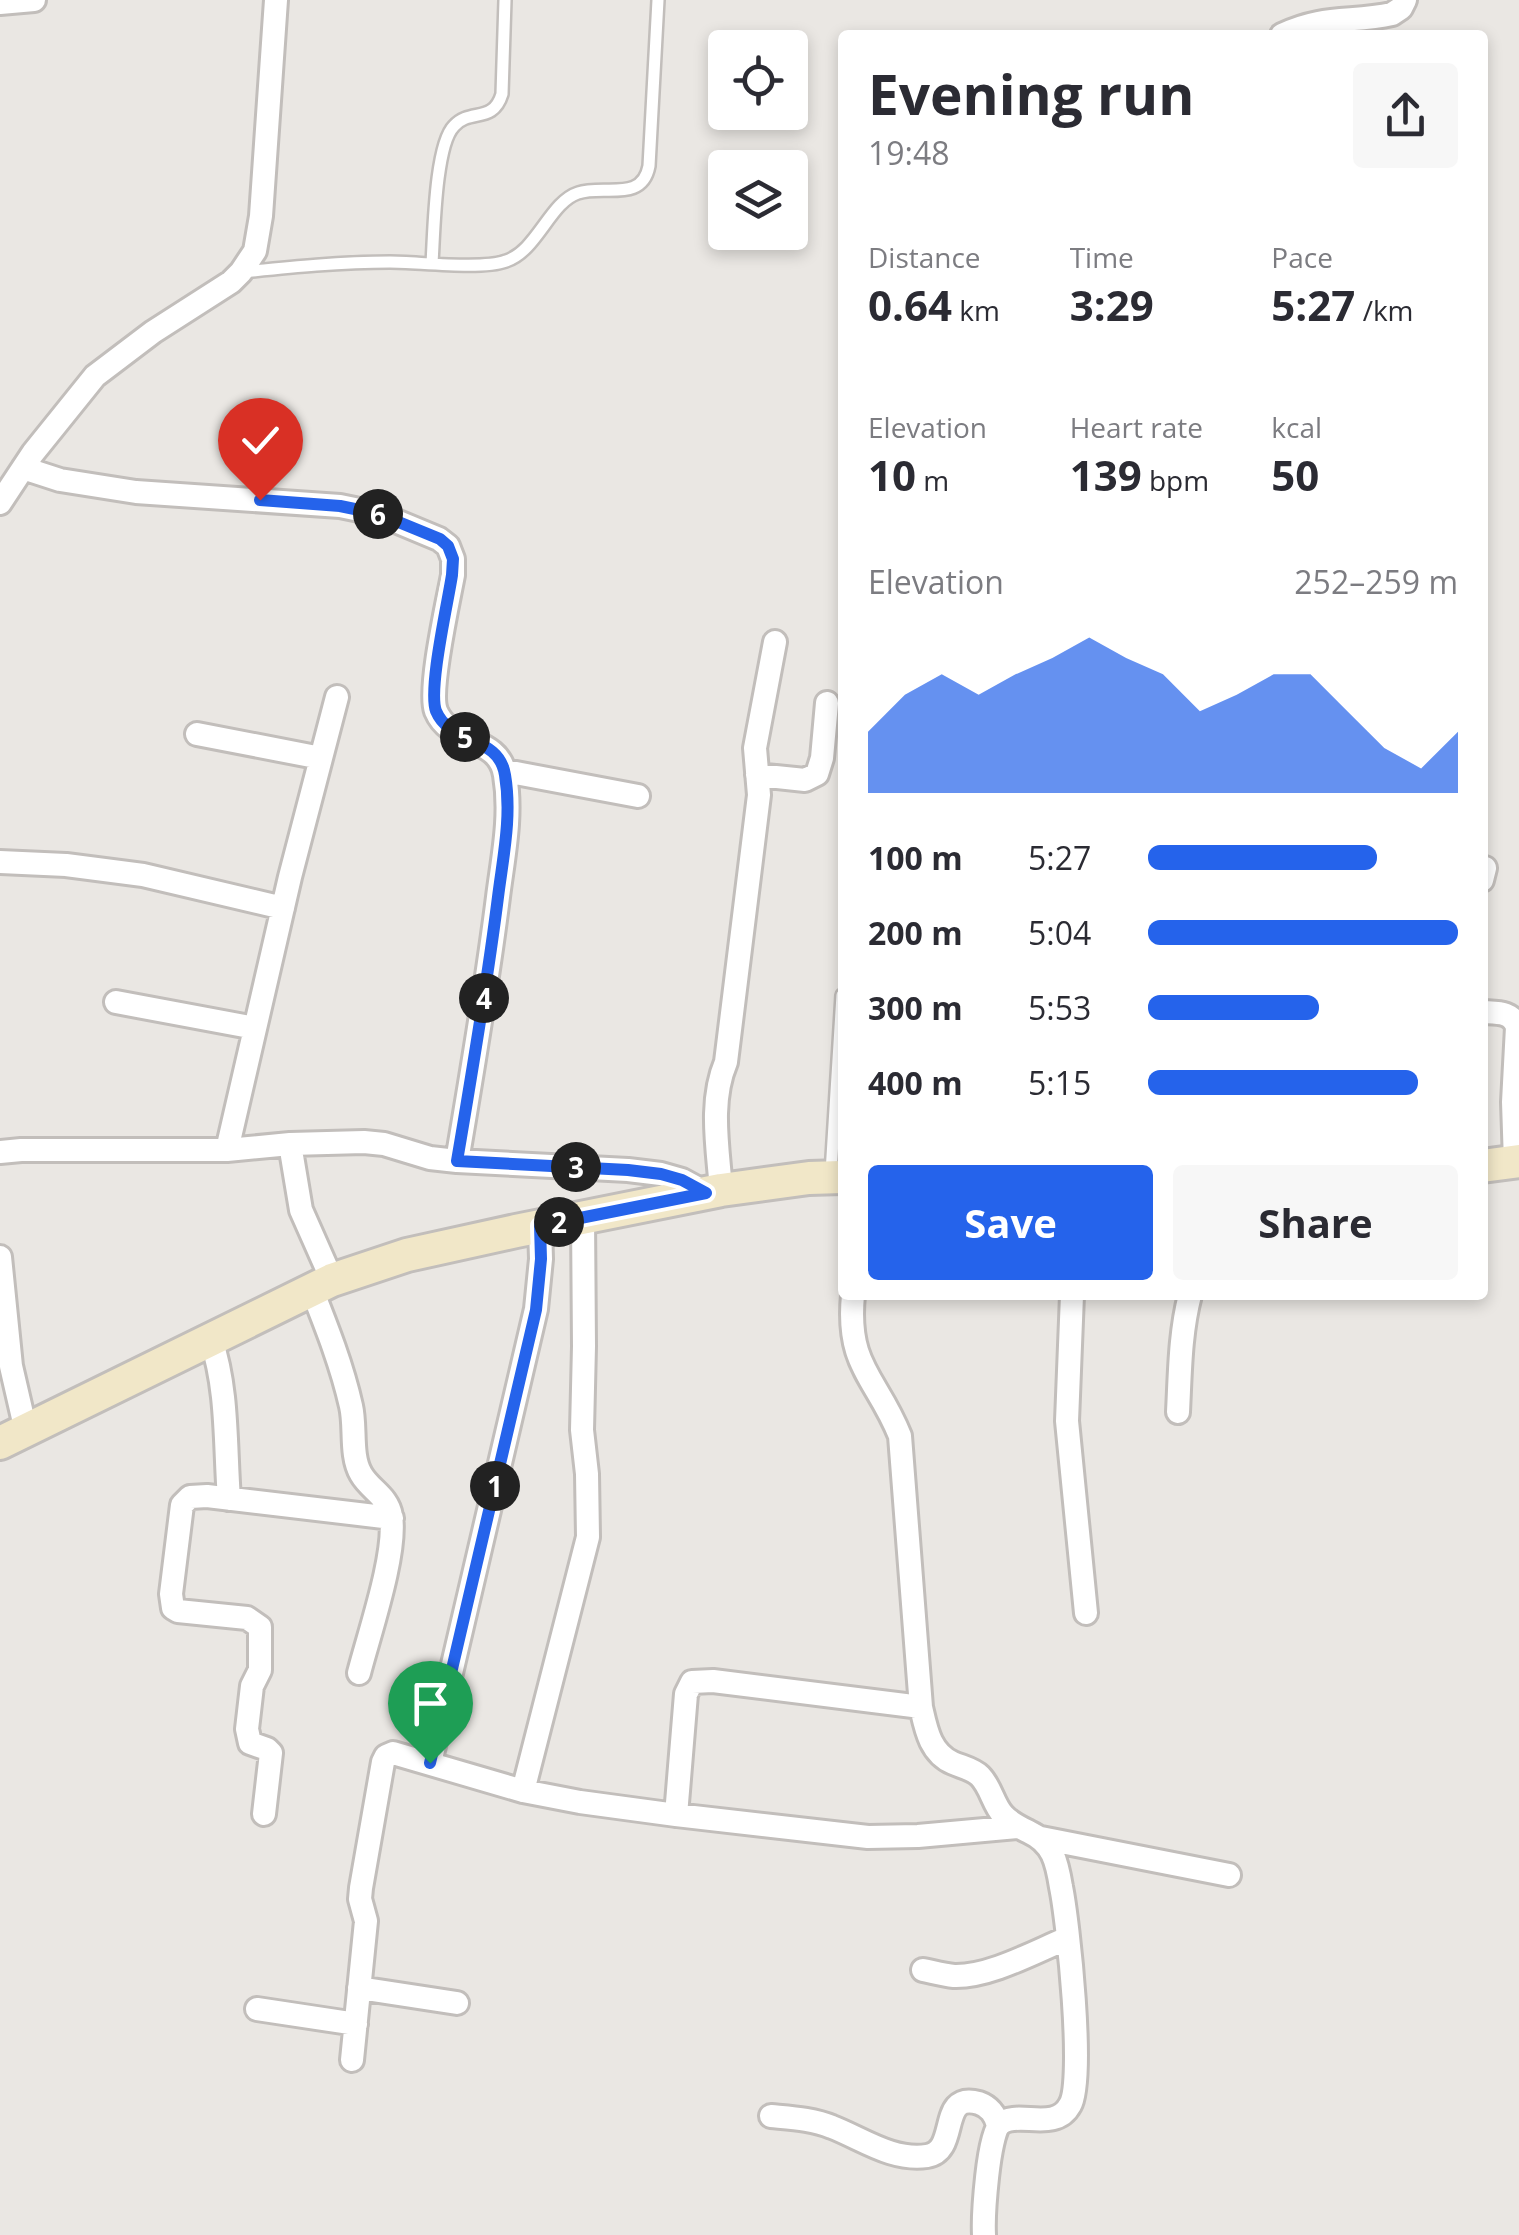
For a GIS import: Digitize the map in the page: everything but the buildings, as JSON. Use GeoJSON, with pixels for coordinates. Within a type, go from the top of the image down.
{"type":"FeatureCollection","features":[{"type":"Feature","properties":{"kind":"main road"},"geometry":{"type":"LineString","coordinates":[[13,1437],[322,1285],[407,1255],[714,1192],[837,1177]]}},
{"type":"Feature","properties":{"kind":"street"},"geometry":{"type":"LineString","coordinates":[[0,3],[34,0]]}},
{"type":"Feature","properties":{"kind":"street"},"geometry":{"type":"LineString","coordinates":[[0,504],[94,376],[231,282],[254,251],[276,0]]}},
{"type":"Feature","properties":{"kind":"street"},"geometry":{"type":"LineString","coordinates":[[1293,30],[1325,20],[1392,14],[1405,0]]}},
{"type":"Feature","properties":{"kind":"street"},"geometry":{"type":"LineString","coordinates":[[23,468],[60,480],[136,492],[340,506],[379,514],[448,546],[453,559],[452,575],[433,690],[436,711],[458,734],[490,748],[500,759],[508,802],[490,960],[457,1161]]}},
{"type":"Feature","properties":{"kind":"street"},"geometry":{"type":"LineString","coordinates":[[0,1152],[226,1150],[350,1142],[384,1144],[430,1158],[457,1161],[661,1174],[714,1192],[716,1098],[726,1062],[759,795],[755,748],[775,642]]}},
{"type":"Feature","properties":{"kind":"street"},"geometry":{"type":"LineString","coordinates":[[226,1150],[337,698]]}},
{"type":"Feature","properties":{"kind":"street"},"geometry":{"type":"LineString","coordinates":[[757,775],[812,779],[833,748],[828,703]]}},
{"type":"Feature","properties":{"kind":"street"},"geometry":{"type":"LineString","coordinates":[[197,734],[321,758]]}},
{"type":"Feature","properties":{"kind":"street"},"geometry":{"type":"LineString","coordinates":[[505,771],[638,796]]}},
{"type":"Feature","properties":{"kind":"street"},"geometry":{"type":"LineString","coordinates":[[0,862],[143,875],[283,908]]}},
{"type":"Feature","properties":{"kind":"street"},"geometry":{"type":"LineString","coordinates":[[116,1002],[255,1028]]}},
{"type":"Feature","properties":{"kind":"street"},"geometry":{"type":"LineString","coordinates":[[1488,1013],[1509,1015],[1518,1037],[1509,1150]]}},
{"type":"Feature","properties":{"kind":"street"},"geometry":{"type":"LineString","coordinates":[[290,1144],[301,1210],[355,1423],[356,1461],[360,1474],[388,1505],[392,1518],[388,1560],[360,1673]]}},
{"type":"Feature","properties":{"kind":"street"},"geometry":{"type":"LineString","coordinates":[[523,1792],[588,1536],[582,1430],[584,1217]]}},
{"type":"Feature","properties":{"kind":"street"},"geometry":{"type":"LineString","coordinates":[[430,1763],[536,1310],[540,1226]]}},
{"type":"Feature","properties":{"kind":"street"},"geometry":{"type":"LineString","coordinates":[[0,1257],[12,1366],[13,1437]]}},
{"type":"Feature","properties":{"kind":"street"},"geometry":{"type":"LineString","coordinates":[[854,1300],[854,1347],[863,1371],[900,1436],[921,1707],[928,1738],[943,1758],[980,1776],[1005,1817],[1041,1838],[1230,1875]]}},
{"type":"Feature","properties":{"kind":"street"},"geometry":{"type":"LineString","coordinates":[[1072,1300],[1066,1422],[1086,1613]]}},
{"type":"Feature","properties":{"kind":"street"},"geometry":{"type":"LineString","coordinates":[[1178,1412],[1181,1346],[1189,1300]]}},
{"type":"Feature","properties":{"kind":"street"},"geometry":{"type":"LineString","coordinates":[[211,1340],[218,1360],[229,1499]]}},
{"type":"Feature","properties":{"kind":"street"},"geometry":{"type":"LineString","coordinates":[[264,1814],[270,1754],[267,1749],[250,1744],[246,1735],[252,1686],[260,1663],[260,1627],[247,1618],[178,1612],[170,1603],[185,1500],[197,1496],[392,1518]]}},
{"type":"Feature","properties":{"kind":"street"},"geometry":{"type":"LineString","coordinates":[[676,1815],[686,1694],[692,1682],[713,1681],[921,1707]]}},
{"type":"Feature","properties":{"kind":"street"},"geometry":{"type":"LineString","coordinates":[[352,2060],[366,1922],[361,1888],[383,1762],[392,1753],[523,1792],[676,1815],[868,1837],[1018,1827]]}},
{"type":"Feature","properties":{"kind":"street"},"geometry":{"type":"LineString","coordinates":[[998,2125],[1007,2120],[1058,2116],[1066,2112],[1075,2094],[1068,1938],[1056,1858],[1041,1838]]}},
{"type":"Feature","properties":{"kind":"street"},"geometry":{"type":"LineString","coordinates":[[922,1970],[954,1976],[986,1971],[1068,1938]]}},
{"type":"Feature","properties":{"kind":"street"},"geometry":{"type":"LineString","coordinates":[[359,1988],[457,2003]]}},
{"type":"Feature","properties":{"kind":"street"},"geometry":{"type":"LineString","coordinates":[[257,2009],[356,2024]]}},
{"type":"Feature","properties":{"kind":"street"},"geometry":{"type":"LineString","coordinates":[[771,2116],[808,2120],[830,2126],[884,2152],[919,2156],[934,2155],[942,2148],[950,2115],[961,2103],[977,2102],[988,2108],[998,2125],[990,2153],[984,2235]]}},
{"type":"Feature","properties":{"kind":"lane"},"geometry":{"type":"LineString","coordinates":[[432,263],[440,168],[449,132],[465,117],[491,112],[502,94],[505,0]]}},
{"type":"Feature","properties":{"kind":"lane"},"geometry":{"type":"LineString","coordinates":[[240,272],[325,264],[506,262],[530,243],[569,197],[588,190],[640,186],[649,166],[658,0]]}},
{"type":"Feature","properties":{"kind":"lane"},"geometry":{"type":"LineString","coordinates":[[837,1177],[838,1141]]}},
{"type":"Feature","properties":{"kind":"route"},"geometry":{"type":"LineString","coordinates":[[260,500],[340,506],[379,514],[440,539],[453,559],[433,690],[436,711],[458,734],[490,748],[500,759],[508,802],[490,960],[457,1161],[661,1174],[706,1193],[540,1226],[536,1310],[430,1763]]}}]}
